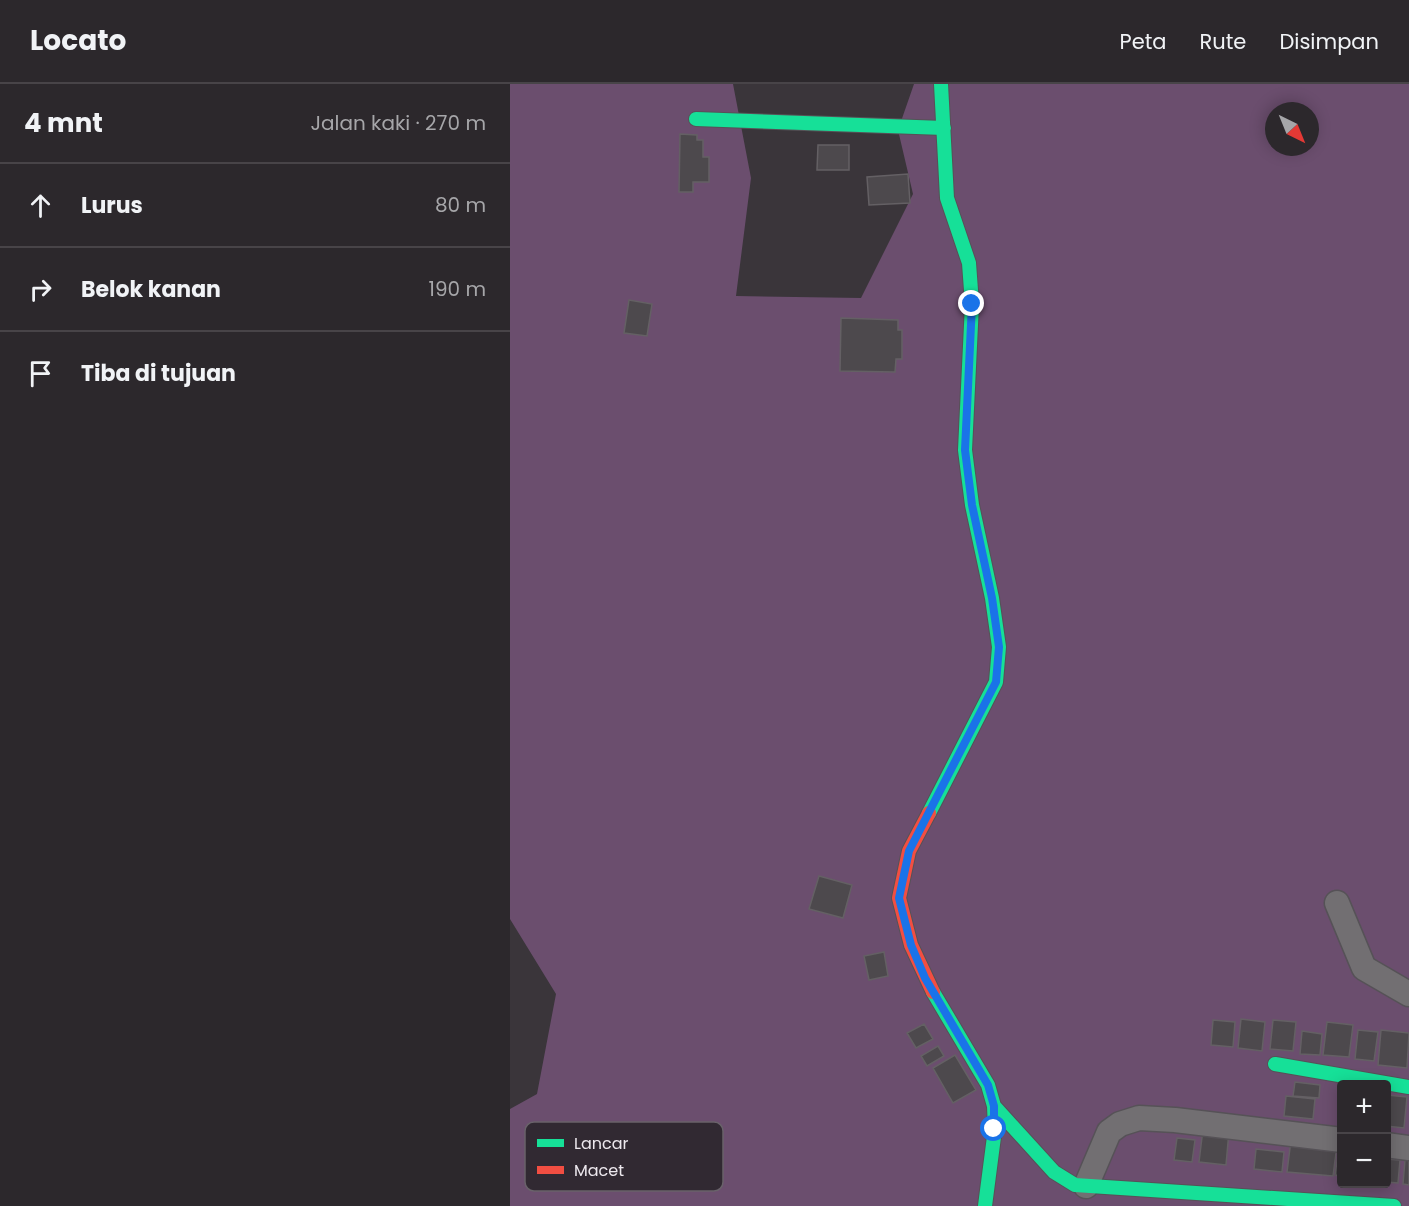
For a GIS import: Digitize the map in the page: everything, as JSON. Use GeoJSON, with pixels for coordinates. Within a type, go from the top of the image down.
{"type":"FeatureCollection","features":[{"type":"Feature","properties":{"kind":"street"},"geometry":{"type":"LineString","coordinates":[[941,84],[947,198],[969,263],[972,304],[965,450],[972,505],[992,598],[999,647],[996,682],[909,851],[899,898],[911,945],[925,978],[988,1085],[994,1106],[994,1129],[985,1206]]}},
{"type":"Feature","properties":{"kind":"street"},"geometry":{"type":"LineString","coordinates":[[696,119],[944,128]]}},
{"type":"Feature","properties":{"kind":"street"},"geometry":{"type":"LineString","coordinates":[[1337,903],[1364,968],[1409,994]]}},
{"type":"Feature","properties":{"kind":"street"},"geometry":{"type":"LineString","coordinates":[[1275,1064],[1409,1087]]}},
{"type":"Feature","properties":{"kind":"street"},"geometry":{"type":"LineString","coordinates":[[994,1106],[1054,1172],[1075,1185],[1394,1206]]}},
{"type":"Feature","properties":{"kind":"street"},"geometry":{"type":"LineString","coordinates":[[1086,1186],[1109,1132],[1120,1124],[1138,1118],[1175,1120],[1337,1140]]}},
{"type":"Feature","properties":{"kind":"street"},"geometry":{"type":"LineString","coordinates":[[1391,1146],[1409,1148]]}},
{"type":"Feature","properties":{"kind":"shaded area"},"geometry":{"type":"Polygon","coordinates":[[[510,84],[733,84],[751,178],[736,296],[861,298],[913,194],[898,130],[914,84],[1409,84],[1409,1206],[510,1206],[510,1109],[537,1094],[556,994],[510,919],[510,84]]]}},
{"type":"Feature","properties":{"kind":"building"},"geometry":{"type":"Polygon","coordinates":[[[680,134],[697,135],[697,140],[703,140],[703,157],[709,157],[709,182],[693,182],[693,192],[679,192],[680,134]]]}},
{"type":"Feature","properties":{"kind":"building"},"geometry":{"type":"Polygon","coordinates":[[[818,145],[849,145],[849,170],[817,170],[818,145]]]}},
{"type":"Feature","properties":{"kind":"building"},"geometry":{"type":"Polygon","coordinates":[[[908,174],[910,203],[869,205],[867,177],[908,174]]]}},
{"type":"Feature","properties":{"kind":"building"},"geometry":{"type":"Polygon","coordinates":[[[629,300],[652,304],[647,336],[624,333],[629,300]]]}},
{"type":"Feature","properties":{"kind":"building"},"geometry":{"type":"Polygon","coordinates":[[[841,318],[898,320],[898,330],[902,330],[902,359],[896,359],[895,372],[840,371],[841,318]]]}},
{"type":"Feature","properties":{"kind":"building"},"geometry":{"type":"Polygon","coordinates":[[[819,876],[852,885],[843,918],[809,909],[819,876]]]}},
{"type":"Feature","properties":{"kind":"building"},"geometry":{"type":"Polygon","coordinates":[[[884,952],[888,976],[869,980],[864,956],[884,952]]]}},
{"type":"Feature","properties":{"kind":"building"},"geometry":{"type":"Polygon","coordinates":[[[1241,1019],[1265,1022],[1262,1051],[1238,1048],[1241,1019]]]}},
{"type":"Feature","properties":{"kind":"building"},"geometry":{"type":"Polygon","coordinates":[[[1213,1020],[1235,1022],[1233,1047],[1211,1045],[1213,1020]]]}},
{"type":"Feature","properties":{"kind":"building"},"geometry":{"type":"Polygon","coordinates":[[[1273,1020],[1296,1022],[1293,1051],[1270,1049],[1273,1020]]]}},
{"type":"Feature","properties":{"kind":"building"},"geometry":{"type":"Polygon","coordinates":[[[1327,1022],[1353,1025],[1349,1057],[1323,1055],[1327,1022]]]}},
{"type":"Feature","properties":{"kind":"building"},"geometry":{"type":"Polygon","coordinates":[[[924,1024],[933,1039],[916,1048],[907,1033],[924,1024]]]}},
{"type":"Feature","properties":{"kind":"building"},"geometry":{"type":"Polygon","coordinates":[[[1358,1030],[1378,1032],[1374,1061],[1355,1059],[1358,1030]]]}},
{"type":"Feature","properties":{"kind":"building"},"geometry":{"type":"Polygon","coordinates":[[[1381,1030],[1409,1033],[1407,1068],[1378,1065],[1381,1030]]]}},
{"type":"Feature","properties":{"kind":"building"},"geometry":{"type":"Polygon","coordinates":[[[1302,1031],[1322,1034],[1320,1055],[1300,1054],[1302,1031]]]}},
{"type":"Feature","properties":{"kind":"building"},"geometry":{"type":"Polygon","coordinates":[[[938,1046],[944,1056],[927,1066],[921,1056],[938,1046]]]}},
{"type":"Feature","properties":{"kind":"building"},"geometry":{"type":"Polygon","coordinates":[[[955,1055],[976,1090],[953,1103],[933,1068],[955,1055]]]}},
{"type":"Feature","properties":{"kind":"building"},"geometry":{"type":"Polygon","coordinates":[[[1295,1082],[1320,1085],[1319,1098],[1293,1096],[1295,1082]]]}},
{"type":"Feature","properties":{"kind":"building"},"geometry":{"type":"Polygon","coordinates":[[[1391,1095],[1407,1097],[1404,1128],[1391,1127],[1391,1095]]]}},
{"type":"Feature","properties":{"kind":"building"},"geometry":{"type":"Polygon","coordinates":[[[1286,1096],[1315,1099],[1313,1119],[1284,1116],[1286,1096]]]}},
{"type":"Feature","properties":{"kind":"building"},"geometry":{"type":"Polygon","coordinates":[[[1203,1129],[1229,1131],[1226,1165],[1199,1162],[1203,1129]]]}},
{"type":"Feature","properties":{"kind":"building"},"geometry":{"type":"Polygon","coordinates":[[[1177,1138],[1195,1140],[1192,1162],[1174,1160],[1177,1138]]]}},
{"type":"Feature","properties":{"kind":"building"},"geometry":{"type":"Polygon","coordinates":[[[1291,1140],[1337,1145],[1333,1176],[1287,1172],[1291,1140]]]}},
{"type":"Feature","properties":{"kind":"building"},"geometry":{"type":"Polygon","coordinates":[[[1256,1149],[1284,1152],[1282,1172],[1254,1169],[1256,1149]]]}},
{"type":"Feature","properties":{"kind":"building"},"geometry":{"type":"Polygon","coordinates":[[[1391,1159],[1400,1160],[1398,1183],[1391,1182],[1391,1159]]]}},
{"type":"Feature","properties":{"kind":"building"},"geometry":{"type":"Polygon","coordinates":[[[1405,1160],[1409,1160],[1409,1185],[1403,1184],[1405,1160]]]}},
{"type":"Feature","properties":{"kind":"traffic: fast"},"geometry":{"type":"LineString","coordinates":[[929,813],[996,682],[999,647],[992,598],[972,505],[965,450],[972,304],[969,263],[947,198],[941,84]]}},
{"type":"Feature","properties":{"kind":"traffic: fast"},"geometry":{"type":"LineString","coordinates":[[696,119],[944,128]]}},
{"type":"Feature","properties":{"kind":"traffic: fast"},"geometry":{"type":"LineString","coordinates":[[933,992],[988,1085],[994,1106],[995,1129],[985,1206]]}},
{"type":"Feature","properties":{"kind":"traffic: fast"},"geometry":{"type":"LineString","coordinates":[[1275,1064],[1409,1087]]}},
{"type":"Feature","properties":{"kind":"traffic: fast"},"geometry":{"type":"LineString","coordinates":[[994,1106],[1054,1172],[1075,1185],[1394,1206]]}},
{"type":"Feature","properties":{"kind":"traffic: jam"},"geometry":{"type":"LineString","coordinates":[[929,813],[909,851],[899,898],[911,945],[933,992]]}},
{"type":"Feature","properties":{"kind":"route"},"geometry":{"type":"LineString","coordinates":[[972,304],[965,450],[972,505],[992,598],[999,647],[996,682],[909,851],[899,898],[911,945],[925,978],[988,1085],[994,1106],[994,1129]]}}]}
